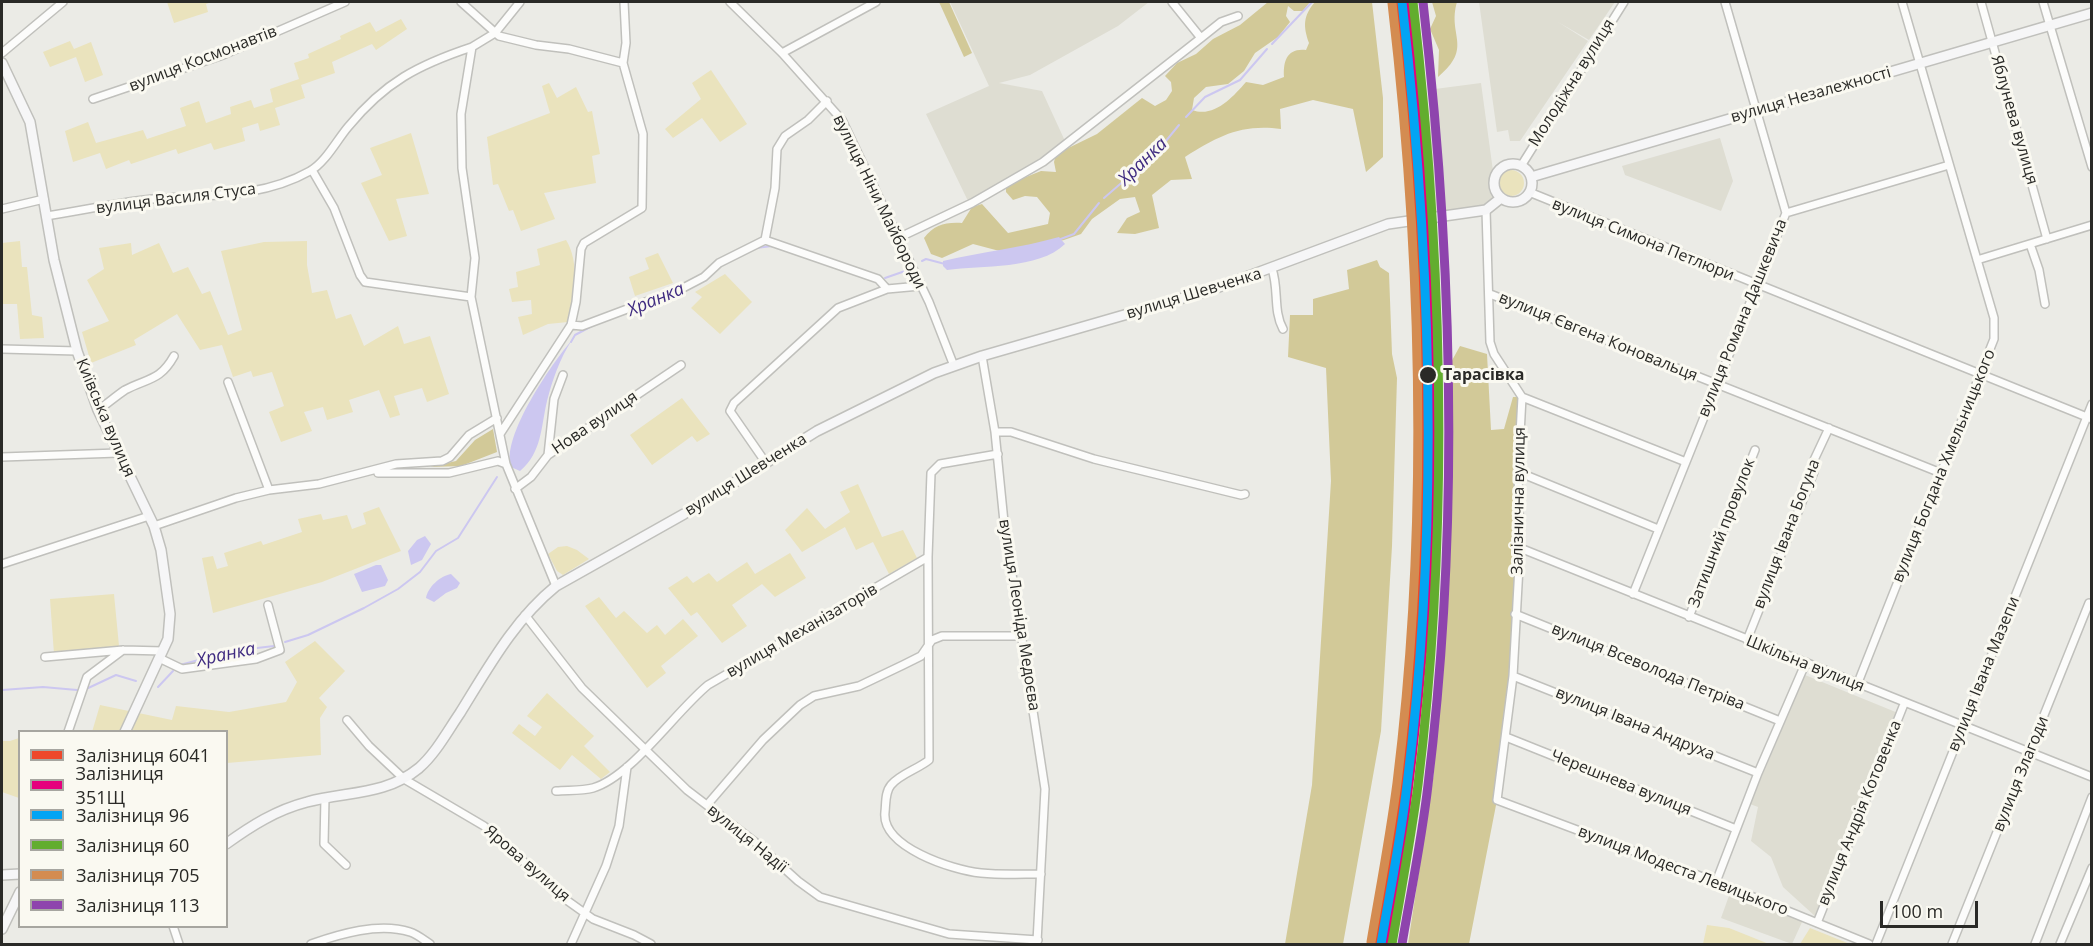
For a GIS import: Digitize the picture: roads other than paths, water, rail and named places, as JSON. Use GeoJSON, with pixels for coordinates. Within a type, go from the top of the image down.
{"type":"FeatureCollection","features":[{"type":"Feature","properties":{"kind":"main road","name":"вулиця Незалежності"},"geometry":{"type":"LineString","coordinates":[[1531,177],[2091,13]]}},
{"type":"Feature","properties":{"kind":"main road","name":"Київська вулиця"},"geometry":{"type":"LineString","coordinates":[[2,63],[30,122],[54,260],[77,351],[98,410],[154,526],[164,563],[170,614],[168,639],[126,730]]}},
{"type":"Feature","properties":{"kind":"main road"},"geometry":{"type":"LineString","coordinates":[[1510,164],[1521,166],[1531,177],[1529,192],[1513,201],[1501,198],[1494,183],[1497,173],[1510,164]]}},
{"type":"Feature","properties":{"kind":"main road"},"geometry":{"type":"LineString","coordinates":[[1486,210],[1501,198]]}},
{"type":"Feature","properties":{"kind":"main road","name":"вулиця Шевченка"},"geometry":{"type":"LineString","coordinates":[[228,843],[271,815],[308,801],[381,789],[404,779],[420,767],[439,746],[495,656],[525,615],[556,586],[684,514],[826,426],[914,382],[982,356],[1210,290],[1403,220],[1486,210]]}},
{"type":"Feature","properties":{"kind":"main road"},"geometry":{"type":"LineString","coordinates":[[2,875],[18,874]]}},
{"type":"Feature","properties":{"kind":"main road"},"geometry":{"type":"LineString","coordinates":[[2,929],[18,896]]}},
{"type":"Feature","properties":{"kind":"street"},"geometry":{"type":"LineString","coordinates":[[2,53],[63,2]]}},
{"type":"Feature","properties":{"kind":"street","name":"вулиця Космонавтів"},"geometry":{"type":"LineString","coordinates":[[93,99],[223,55],[345,2]]}},
{"type":"Feature","properties":{"kind":"street"},"geometry":{"type":"LineString","coordinates":[[461,2],[495,33],[515,41],[569,49],[623,63]]}},
{"type":"Feature","properties":{"kind":"street","name":"вулиця Василя Стуса"},"geometry":{"type":"LineString","coordinates":[[46,216],[162,199],[250,193],[312,170],[376,95],[402,77],[441,57],[472,47],[495,33],[520,2]]}},
{"type":"Feature","properties":{"kind":"street"},"geometry":{"type":"LineString","coordinates":[[500,434],[571,325],[576,302],[580,249],[589,238],[642,208],[642,134],[623,63],[626,43],[624,2]]}},
{"type":"Feature","properties":{"kind":"street","name":"вулиця Ніни Майбороди"},"geometry":{"type":"LineString","coordinates":[[730,2],[782,53],[842,120],[920,285],[954,366]]}},
{"type":"Feature","properties":{"kind":"street"},"geometry":{"type":"LineString","coordinates":[[782,53],[876,2]]}},
{"type":"Feature","properties":{"kind":"street"},"geometry":{"type":"LineString","coordinates":[[1172,2],[1201,38]]}},
{"type":"Feature","properties":{"kind":"street","name":"Молодіжна вулиця"},"geometry":{"type":"LineString","coordinates":[[1521,166],[1624,2]]}},
{"type":"Feature","properties":{"kind":"street","name":"вулиця Романа Дашкевича"},"geometry":{"type":"LineString","coordinates":[[1633,594],[1786,213],[1725,2]]}},
{"type":"Feature","properties":{"kind":"street","name":"вулиця Богдана Хмельницького"},"geometry":{"type":"LineString","coordinates":[[1857,685],[1995,339],[1995,328],[1977,260],[1902,2]]}},
{"type":"Feature","properties":{"kind":"street","name":"Яблунева вулиця"},"geometry":{"type":"LineString","coordinates":[[1981,2],[2047,238]]}},
{"type":"Feature","properties":{"kind":"street"},"geometry":{"type":"LineString","coordinates":[[2043,2],[2091,167]]}},
{"type":"Feature","properties":{"kind":"street"},"geometry":{"type":"LineString","coordinates":[[898,238],[972,203],[1043,162],[1221,22],[1238,16]]}},
{"type":"Feature","properties":{"kind":"street"},"geometry":{"type":"LineString","coordinates":[[472,47],[461,114],[462,168],[475,258],[471,297],[506,464],[556,586]]}},
{"type":"Feature","properties":{"kind":"street"},"geometry":{"type":"LineString","coordinates":[[765,240],[775,188],[777,149],[784,136],[808,120],[827,101]]}},
{"type":"Feature","properties":{"kind":"street"},"geometry":{"type":"LineString","coordinates":[[1786,213],[1950,165]]}},
{"type":"Feature","properties":{"kind":"street"},"geometry":{"type":"LineString","coordinates":[[312,170],[334,208],[365,282],[471,297]]}},
{"type":"Feature","properties":{"kind":"street","name":"вулиця Симона Петлюри"},"geometry":{"type":"LineString","coordinates":[[1529,192],[1755,286],[2089,418]]}},
{"type":"Feature","properties":{"kind":"street"},"geometry":{"type":"LineString","coordinates":[[2,209],[44,199]]}},
{"type":"Feature","properties":{"kind":"street"},"geometry":{"type":"LineString","coordinates":[[1486,210],[1490,342],[1494,354],[1522,397],[1686,462]]}},
{"type":"Feature","properties":{"kind":"street"},"geometry":{"type":"LineString","coordinates":[[1977,260],[2091,225]]}},
{"type":"Feature","properties":{"kind":"street"},"geometry":{"type":"LineString","coordinates":[[571,325],[582,326],[683,288],[704,277],[719,263],[765,240],[878,279],[887,289]]}},
{"type":"Feature","properties":{"kind":"street"},"geometry":{"type":"LineString","coordinates":[[2030,244],[2039,270],[2045,304]]}},
{"type":"Feature","properties":{"kind":"street"},"geometry":{"type":"LineString","coordinates":[[1272,269],[1277,289],[1277,316],[1283,329]]}},
{"type":"Feature","properties":{"kind":"street"},"geometry":{"type":"LineString","coordinates":[[766,462],[730,411],[734,403],[838,308],[887,289],[920,285]]}},
{"type":"Feature","properties":{"kind":"street","name":"вулиця Євгена Коновальця"},"geometry":{"type":"LineString","coordinates":[[1490,294],[1941,473]]}},
{"type":"Feature","properties":{"kind":"street"},"geometry":{"type":"LineString","coordinates":[[2,350],[77,351]]}},
{"type":"Feature","properties":{"kind":"street"},"geometry":{"type":"LineString","coordinates":[[98,410],[126,390],[152,380],[166,370],[174,356]]}},
{"type":"Feature","properties":{"kind":"street","name":"вулиця Леоніда Медоєва"},"geometry":{"type":"LineString","coordinates":[[982,356],[998,454],[1004,522],[1045,789],[1037,942]]}},
{"type":"Feature","properties":{"kind":"street","name":"Нова вулиця"},"geometry":{"type":"LineString","coordinates":[[515,489],[531,477],[548,455],[681,365]]}},
{"type":"Feature","properties":{"kind":"street"},"geometry":{"type":"LineString","coordinates":[[548,455],[554,399],[563,375]]}},
{"type":"Feature","properties":{"kind":"street"},"geometry":{"type":"LineString","coordinates":[[228,382],[269,490]]}},
{"type":"Feature","properties":{"kind":"street","name":"Залізнична вулиця"},"geometry":{"type":"LineString","coordinates":[[1497,800],[1513,676],[1520,548],[1518,472],[1522,397]]}},
{"type":"Feature","properties":{"kind":"street","name":"вулиця Івана Мазепи"},"geometry":{"type":"LineString","coordinates":[[1876,945],[2089,418],[2091,404]]}},
{"type":"Feature","properties":{"kind":"street"},"geometry":{"type":"LineString","coordinates":[[154,526],[236,498],[269,490],[319,484],[396,464],[442,461],[450,457],[470,435],[497,418]]}},
{"type":"Feature","properties":{"kind":"street","name":"вулиця Івана Богуна"},"geometry":{"type":"LineString","coordinates":[[1747,640],[1814,472],[1814,460],[1829,428]]}},
{"type":"Feature","properties":{"kind":"street"},"geometry":{"type":"LineString","coordinates":[[995,432],[1011,432],[1094,459],[1241,495],[1245,494]]}},
{"type":"Feature","properties":{"kind":"street","name":"Затишний провулок"},"geometry":{"type":"LineString","coordinates":[[1689,617],[1755,450]]}},
{"type":"Feature","properties":{"kind":"street"},"geometry":{"type":"LineString","coordinates":[[2,458],[118,453]]}},
{"type":"Feature","properties":{"kind":"street"},"geometry":{"type":"LineString","coordinates":[[998,454],[940,464],[931,473],[928,557],[929,760],[891,785],[887,793],[884,823],[891,834],[901,842],[944,864],[980,873],[1041,874]]}},
{"type":"Feature","properties":{"kind":"street"},"geometry":{"type":"LineString","coordinates":[[364,474],[405,471],[449,473],[498,461],[506,464]]}},
{"type":"Feature","properties":{"kind":"street"},"geometry":{"type":"LineString","coordinates":[[1518,472],[1658,529]]}},
{"type":"Feature","properties":{"kind":"street"},"geometry":{"type":"LineString","coordinates":[[2,564],[149,516]]}},
{"type":"Feature","properties":{"kind":"street","name":"Шкільна вулиця"},"geometry":{"type":"LineString","coordinates":[[1520,548],[1806,662],[1904,704],[2091,777]]}},
{"type":"Feature","properties":{"kind":"street","name":"вулиця Механізаторів"},"geometry":{"type":"LineString","coordinates":[[556,791],[593,788],[627,767],[643,753],[645,747],[690,700],[708,685],[928,557]]}},
{"type":"Feature","properties":{"kind":"street","name":"вулиця Злагоди"},"geometry":{"type":"LineString","coordinates":[[1952,945],[2089,603]]}},
{"type":"Feature","properties":{"kind":"street"},"geometry":{"type":"LineString","coordinates":[[45,657],[123,650],[161,655],[182,669],[256,659],[280,650],[268,605]]}},
{"type":"Feature","properties":{"kind":"street","name":"вулиця Всеволода Петріва"},"geometry":{"type":"LineString","coordinates":[[1515,614],[1780,720]]}},
{"type":"Feature","properties":{"kind":"street","name":"вулиця Надії"},"geometry":{"type":"LineString","coordinates":[[525,615],[582,688],[687,790],[820,897],[949,934],[1037,942]]}},
{"type":"Feature","properties":{"kind":"street"},"geometry":{"type":"LineString","coordinates":[[707,805],[783,718],[814,696],[859,686],[921,656],[932,640],[942,636],[1022,636]]}},
{"type":"Feature","properties":{"kind":"street"},"geometry":{"type":"LineString","coordinates":[[69,730],[87,677],[123,650]]}},
{"type":"Feature","properties":{"kind":"street"},"geometry":{"type":"LineString","coordinates":[[1716,882],[1758,773],[1806,662]]}},
{"type":"Feature","properties":{"kind":"street","name":"вулиця Івана Андруха"},"geometry":{"type":"LineString","coordinates":[[1513,676],[1758,773]]}},
{"type":"Feature","properties":{"kind":"street","name":"вулиця Андрія Котовенка"},"geometry":{"type":"LineString","coordinates":[[1817,923],[1904,704]]}},
{"type":"Feature","properties":{"kind":"street","name":"Ярова вулиця"},"geometry":{"type":"LineString","coordinates":[[348,720],[369,746],[404,779],[484,826],[549,887],[593,919],[651,945]]}},
{"type":"Feature","properties":{"kind":"street","name":"Черешнева вулиця"},"geometry":{"type":"LineString","coordinates":[[1506,737],[1737,829]]}},
{"type":"Feature","properties":{"kind":"street"},"geometry":{"type":"LineString","coordinates":[[571,945],[606,866],[619,826],[627,767]]}},
{"type":"Feature","properties":{"kind":"street"},"geometry":{"type":"LineString","coordinates":[[2035,945],[2091,797]]}},
{"type":"Feature","properties":{"kind":"street"},"geometry":{"type":"LineString","coordinates":[[325,798],[324,844],[346,865]]}},
{"type":"Feature","properties":{"kind":"street","name":"вулиця Модеста Левицького"},"geometry":{"type":"LineString","coordinates":[[1497,800],[1716,882],[1869,945]]}},
{"type":"Feature","properties":{"kind":"street"},"geometry":{"type":"LineString","coordinates":[[2071,945],[2061,943],[2091,868]]}},
{"type":"Feature","properties":{"kind":"street"},"geometry":{"type":"LineString","coordinates":[[173,928],[179,945]]}},
{"type":"Feature","properties":{"kind":"street"},"geometry":{"type":"LineString","coordinates":[[311,945],[351,932],[381,930],[412,932],[430,945]]}},
{"type":"Feature","properties":{"kind":"waterway","name":"Хранка"},"geometry":{"type":"LineString","coordinates":[[1272,44],[1312,2]]}},
{"type":"Feature","properties":{"kind":"waterway","name":"Хранка"},"geometry":{"type":"LineString","coordinates":[[1186,117],[1205,97],[1240,80],[1267,49]]}},
{"type":"Feature","properties":{"kind":"waterway","name":"Хранка"},"geometry":{"type":"LineString","coordinates":[[1104,198],[1156,153],[1179,125]]}},
{"type":"Feature","properties":{"kind":"waterway","name":"Хранка"},"geometry":{"type":"LineString","coordinates":[[1058,240],[1074,234],[1099,203]]}},
{"type":"Feature","properties":{"kind":"waterway","name":"Хранка"},"geometry":{"type":"LineString","coordinates":[[756,248],[772,246],[793,253]]}},
{"type":"Feature","properties":{"kind":"waterway","name":"Хранка"},"geometry":{"type":"LineString","coordinates":[[922,261],[926,259],[945,264]]}},
{"type":"Feature","properties":{"kind":"waterway","name":"Хранка"},"geometry":{"type":"LineString","coordinates":[[885,278],[908,270]]}},
{"type":"Feature","properties":{"kind":"waterway","name":"Хранка"},"geometry":{"type":"LineString","coordinates":[[670,296],[684,291]]}},
{"type":"Feature","properties":{"kind":"waterway","name":"Хранка"},"geometry":{"type":"LineString","coordinates":[[571,342],[575,335],[592,326]]}},
{"type":"Feature","properties":{"kind":"waterway","name":"Хранка"},"geometry":{"type":"LineString","coordinates":[[285,642],[308,635],[364,608],[398,589],[420,572],[436,551],[458,538],[497,477]]}},
{"type":"Feature","properties":{"kind":"waterway","name":"Хранка"},"geometry":{"type":"LineString","coordinates":[[180,665],[232,651],[274,646]]}},
{"type":"Feature","properties":{"kind":"waterway","name":"Хранка"},"geometry":{"type":"LineString","coordinates":[[158,687],[173,671]]}},
{"type":"Feature","properties":{"kind":"waterway","name":"Хранка"},"geometry":{"type":"LineString","coordinates":[[84,690],[116,675],[136,681]]}},
{"type":"Feature","properties":{"kind":"waterway","name":"Хранка"},"geometry":{"type":"LineString","coordinates":[[2,690],[43,687],[77,690]]}},
{"type":"Feature","properties":{"kind":"rail line","name":"6041"},"geometry":{"type":"LineString","coordinates":[[1376,944],[1394,827],[1414,649],[1423,471],[1422,353],[1417,236],[1409,119],[1397,2]]}},
{"type":"Feature","properties":{"kind":"rail line","name":"96"},"geometry":{"type":"LineString","coordinates":[[1381,944],[1405,805],[1417,687],[1428,492],[1428,394],[1420,197],[1402,2]]}},
{"type":"Feature","properties":{"kind":"rail line","name":"351Щ"},"geometry":{"type":"LineString","coordinates":[[1387,944],[1404,828],[1423,653],[1433,476],[1434,357],[1429,238],[1408,2]]}},
{"type":"Feature","properties":{"kind":"rail line","name":"60"},"geometry":{"type":"LineString","coordinates":[[1392,944],[1418,785],[1428,687],[1435,589],[1438,491],[1439,393],[1431,197],[1413,2]]}},
{"type":"Feature","properties":{"kind":"rail line","name":"113"},"geometry":{"type":"LineString","coordinates":[[1402,944],[1426,805],[1438,687],[1445,589],[1448,491],[1449,393],[1441,197],[1423,2]]}},
{"type":"Feature","properties":{"kind":"rail line","name":"705"},"geometry":{"type":"LineString","coordinates":[[1371,942],[1397,783],[1407,686],[1414,588],[1417,491],[1418,393],[1415,295],[1410,198],[1392,3]]}},
{"type":"Feature","properties":{"kind":"place","name":"Тарасівка"},"geometry":{"type":"Point","coordinates":[1428,375]}}]}
